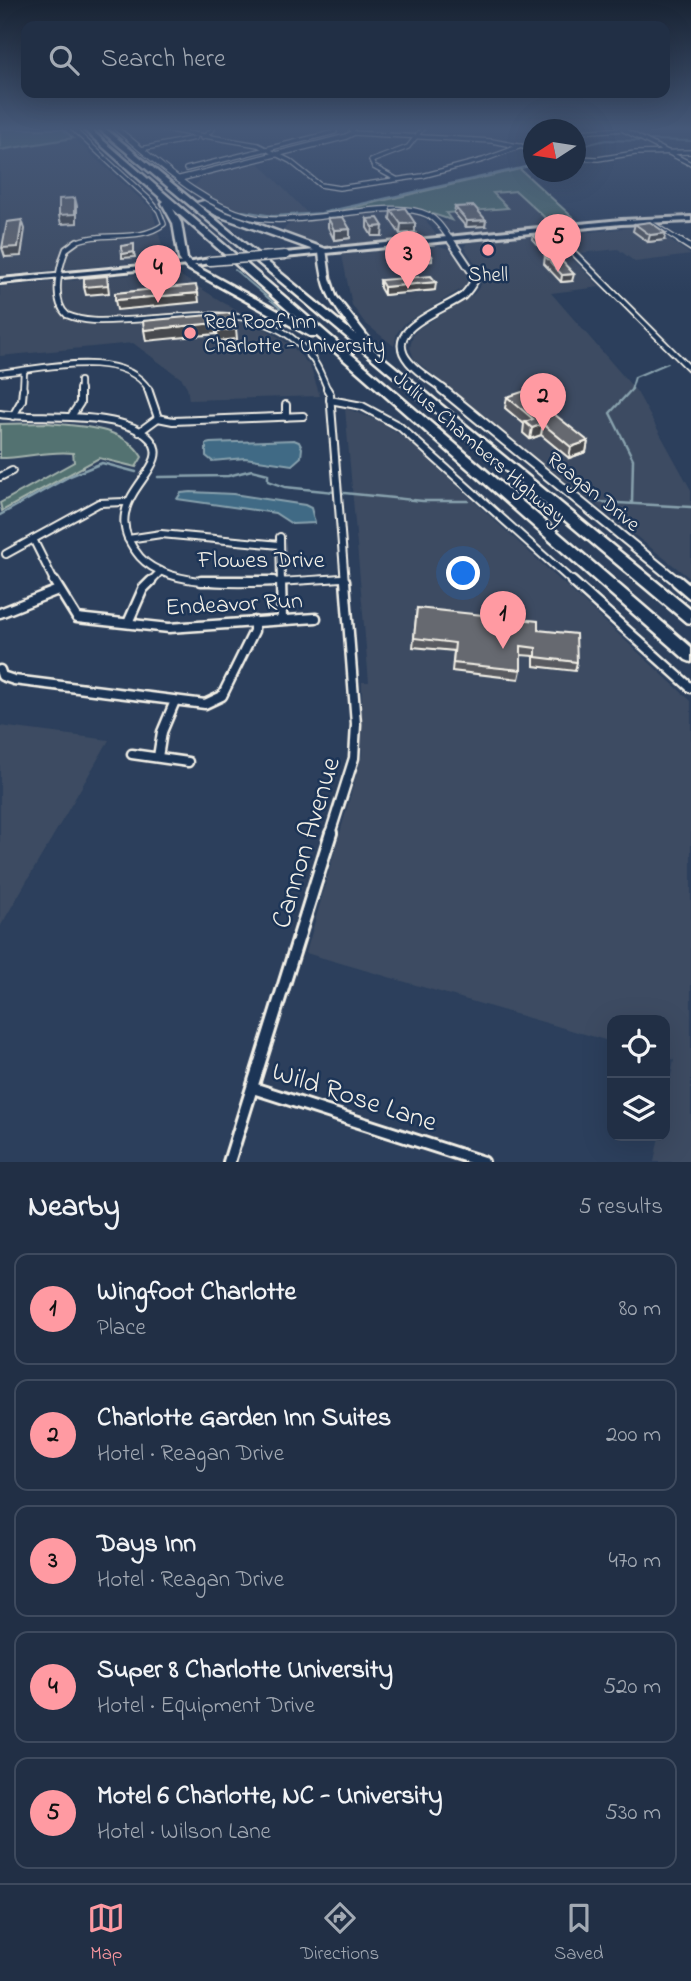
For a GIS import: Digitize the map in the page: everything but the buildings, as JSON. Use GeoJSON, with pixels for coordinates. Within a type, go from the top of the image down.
{"type":"FeatureCollection","features":[{"type":"Feature","properties":{"kind":"highway","name":"Julius Chambers Highway"},"geometry":{"type":"LineString","coordinates":[[148,183],[691,656]]}},
{"type":"Feature","properties":{"kind":"highway","name":"Julius Chambers Highway"},"geometry":{"type":"LineString","coordinates":[[168,183],[691,618]]}},
{"type":"Feature","properties":{"kind":"highway"},"geometry":{"type":"LineString","coordinates":[[177,191],[219,213],[323,251],[326,278],[332,296],[382,359]]}},
{"type":"Feature","properties":{"kind":"highway"},"geometry":{"type":"LineString","coordinates":[[161,195],[177,223],[186,264],[301,327],[359,368]]}},
{"type":"Feature","properties":{"kind":"main road"},"geometry":{"type":"LineString","coordinates":[[0,281],[691,219]]}},
{"type":"Feature","properties":{"kind":"street"},"geometry":{"type":"LineString","coordinates":[[61,275],[63,253],[72,243],[92,238],[152,232],[164,224],[159,211],[132,183]]}},
{"type":"Feature","properties":{"kind":"street","name":"Reagan Drive"},"geometry":{"type":"LineString","coordinates":[[184,183],[213,203],[238,213],[270,220],[309,220],[384,209],[415,211],[434,219],[476,276],[470,290],[408,331],[402,345],[408,361],[691,593]]}},
{"type":"Feature","properties":{"kind":"street"},"geometry":{"type":"LineString","coordinates":[[318,183],[330,188],[353,189],[381,183]]}},
{"type":"Feature","properties":{"kind":"street"},"geometry":{"type":"LineString","coordinates":[[650,222],[691,248]]}},
{"type":"Feature","properties":{"kind":"street"},"geometry":{"type":"LineString","coordinates":[[551,231],[691,370]]}},
{"type":"Feature","properties":{"kind":"street","name":"Cannon Avenue"},"geometry":{"type":"LineString","coordinates":[[61,275],[60,305],[68,314],[78,319],[112,321],[210,312],[243,316],[269,324],[295,340],[311,356],[321,369],[330,400],[342,578],[356,724],[354,758],[229,1162]]}},
{"type":"Feature","properties":{"kind":"street"},"geometry":{"type":"LineString","coordinates":[[0,373],[97,363],[115,364],[146,386],[153,412],[158,418],[173,421],[303,416]]}},
{"type":"Feature","properties":{"kind":"street"},"geometry":{"type":"LineString","coordinates":[[13,416],[22,400],[24,371]]}},
{"type":"Feature","properties":{"kind":"street"},"geometry":{"type":"LineString","coordinates":[[72,415],[80,403],[80,381]]}},
{"type":"Feature","properties":{"kind":"street"},"geometry":{"type":"LineString","coordinates":[[330,400],[357,403],[397,424],[691,688]]}},
{"type":"Feature","properties":{"kind":"street"},"geometry":{"type":"LineString","coordinates":[[286,405],[286,417]]}},
{"type":"Feature","properties":{"kind":"street"},"geometry":{"type":"LineString","coordinates":[[0,414],[72,415],[139,432],[155,446],[157,459],[125,502],[121,516],[128,539],[153,533],[258,545],[280,541],[282,619]]}},
{"type":"Feature","properties":{"kind":"street"},"geometry":{"type":"LineString","coordinates":[[139,432],[158,418]]}},
{"type":"Feature","properties":{"kind":"street"},"geometry":{"type":"LineString","coordinates":[[0,477],[12,471]]}},
{"type":"Feature","properties":{"kind":"street"},"geometry":{"type":"LineString","coordinates":[[6,554],[99,503],[125,502]]}},
{"type":"Feature","properties":{"kind":"street","name":"Endeavor Run"},"geometry":{"type":"LineString","coordinates":[[33,539],[58,590],[77,618],[169,628],[316,618]]}},
{"type":"Feature","properties":{"kind":"street","name":"Flowes Drive"},"geometry":{"type":"LineString","coordinates":[[128,539],[141,558],[162,571],[194,581],[342,578]]}},
{"type":"Feature","properties":{"kind":"street"},"geometry":{"type":"LineString","coordinates":[[128,623],[143,589],[162,571]]}},
{"type":"Feature","properties":{"kind":"street"},"geometry":{"type":"LineString","coordinates":[[0,613],[58,590]]}},
{"type":"Feature","properties":{"kind":"street"},"geometry":{"type":"LineString","coordinates":[[0,670],[2,676],[14,680],[205,704],[222,695],[254,631],[254,621]]}},
{"type":"Feature","properties":{"kind":"street"},"geometry":{"type":"LineString","coordinates":[[158,757],[162,732],[175,701]]}},
{"type":"Feature","properties":{"kind":"street"},"geometry":{"type":"LineString","coordinates":[[132,754],[188,762]]}},
{"type":"Feature","properties":{"kind":"street","name":"Wild Rose Lane"},"geometry":{"type":"LineString","coordinates":[[253,1088],[483,1162]]}},
{"type":"Feature","properties":{"kind":"shaded area"},"geometry":{"type":"Polygon","coordinates":[[[0,183],[123,183],[152,209],[166,260],[0,275],[0,183]]]}},
{"type":"Feature","properties":{"kind":"shaded area"},"geometry":{"type":"Polygon","coordinates":[[[197,183],[278,183],[312,218],[279,218],[249,213],[214,200],[194,186],[197,183]]]}},
{"type":"Feature","properties":{"kind":"shaded area"},"geometry":{"type":"Polygon","coordinates":[[[516,191],[554,227],[463,236],[451,232],[442,222],[451,221],[445,213],[507,208],[493,193],[516,191]]]}},
{"type":"Feature","properties":{"kind":"shaded area"},"geometry":{"type":"Polygon","coordinates":[[[376,212],[401,212],[418,216],[425,219],[437,236],[324,247],[281,232],[290,223],[376,212]]]}},
{"type":"Feature","properties":{"kind":"shaded area"},"geometry":{"type":"Polygon","coordinates":[[[651,227],[691,255],[635,262],[618,249],[580,253],[562,235],[651,227]]]}},
{"type":"Feature","properties":{"kind":"shaded area"},"geometry":{"type":"Polygon","coordinates":[[[544,235],[551,237],[600,287],[551,293],[637,392],[691,490],[691,579],[478,413],[414,359],[410,347],[413,335],[418,329],[474,294],[481,285],[482,273],[464,247],[468,242],[544,235]]]}},
{"type":"Feature","properties":{"kind":"shaded area"},"geometry":{"type":"Polygon","coordinates":[[[439,246],[449,249],[466,271],[468,280],[463,288],[405,323],[397,333],[394,346],[365,323],[352,305],[342,255],[439,246]]]}},
{"type":"Feature","properties":{"kind":"shaded area"},"geometry":{"type":"Polygon","coordinates":[[[173,271],[291,345],[310,366],[320,396],[189,400],[187,387],[182,379],[133,343],[0,356],[0,287],[173,271]]]}},
{"type":"Feature","properties":{"kind":"shaded area"},"geometry":{"type":"Polygon","coordinates":[[[345,408],[379,421],[405,438],[691,701],[691,1162],[654,1162],[658,1141],[670,1141],[670,1081],[674,1060],[670,1059],[670,1015],[607,1015],[607,1041],[306,953],[362,755],[362,682],[369,682],[345,408]]]}},
{"type":"Feature","properties":{"kind":"shaded area"},"geometry":{"type":"Polygon","coordinates":[[[299,442],[302,448],[301,457],[292,465],[245,458],[212,461],[206,456],[206,444],[210,443],[299,442]]]}},
{"type":"Feature","properties":{"kind":"shaded area"},"geometry":{"type":"Polygon","coordinates":[[[181,493],[233,494],[305,505],[311,508],[315,523],[292,524],[275,513],[177,499],[181,493]]]}},
{"type":"Feature","properties":{"kind":"shaded area"},"geometry":{"type":"Polygon","coordinates":[[[0,726],[109,740],[0,927],[0,726]]]}},
{"type":"Feature","properties":{"kind":"green space"},"geometry":{"type":"Polygon","coordinates":[[[458,183],[536,183],[580,224],[555,227],[516,191],[493,193],[508,208],[446,213],[451,220],[415,210],[366,209],[312,217],[458,183]]]}},
{"type":"Feature","properties":{"kind":"green space"},"geometry":{"type":"Polygon","coordinates":[[[48,423],[113,433],[134,447],[142,457],[136,467],[99,458],[2,511],[0,503],[74,462],[73,453],[64,452],[0,458],[0,424],[48,423]]]}},
{"type":"Feature","properties":{"kind":"waterway"},"geometry":{"type":"LineString","coordinates":[[243,211],[273,216],[321,213],[453,183]]}},
{"type":"Feature","properties":{"kind":"waterway"},"geometry":{"type":"LineString","coordinates":[[235,270],[280,308]]}},
{"type":"Feature","properties":{"kind":"waterway"},"geometry":{"type":"LineString","coordinates":[[631,390],[635,377],[668,363]]}},
{"type":"Feature","properties":{"kind":"waterway"},"geometry":{"type":"LineString","coordinates":[[632,389],[610,413],[633,459],[632,503]]}},
{"type":"Feature","properties":{"kind":"waterway"},"geometry":{"type":"LineString","coordinates":[[0,515],[70,476],[102,463],[136,472]]}},
{"type":"Feature","properties":{"kind":"waterway"},"geometry":{"type":"LineString","coordinates":[[158,477],[228,476],[252,470],[268,474],[268,481],[285,487],[423,501],[468,501]]}},
{"type":"Feature","properties":{"kind":"waterway"},"geometry":{"type":"LineString","coordinates":[[599,502],[691,507]]}},
{"type":"Feature","properties":{"kind":"place","name":"Shell"},"geometry":{"type":"Point","coordinates":[488,250]}},
{"type":"Feature","properties":{"kind":"place","name":"Motel 6 Charlotte, NC - University"},"geometry":{"type":"Point","coordinates":[558,272]}},
{"type":"Feature","properties":{"kind":"place","name":"Days Inn"},"geometry":{"type":"Point","coordinates":[408,289]}},
{"type":"Feature","properties":{"kind":"place","name":"Super 8 Charlotte University"},"geometry":{"type":"Point","coordinates":[158,303]}},
{"type":"Feature","properties":{"kind":"place","name":"Red Roof Inn Charlotte - University"},"geometry":{"type":"Point","coordinates":[190,333]}},
{"type":"Feature","properties":{"kind":"place","name":"Charlotte Garden Inn Suites"},"geometry":{"type":"Point","coordinates":[543,431]}},
{"type":"Feature","properties":{"kind":"place","name":"Wingfoot Charlotte"},"geometry":{"type":"Point","coordinates":[503,649]}}]}
